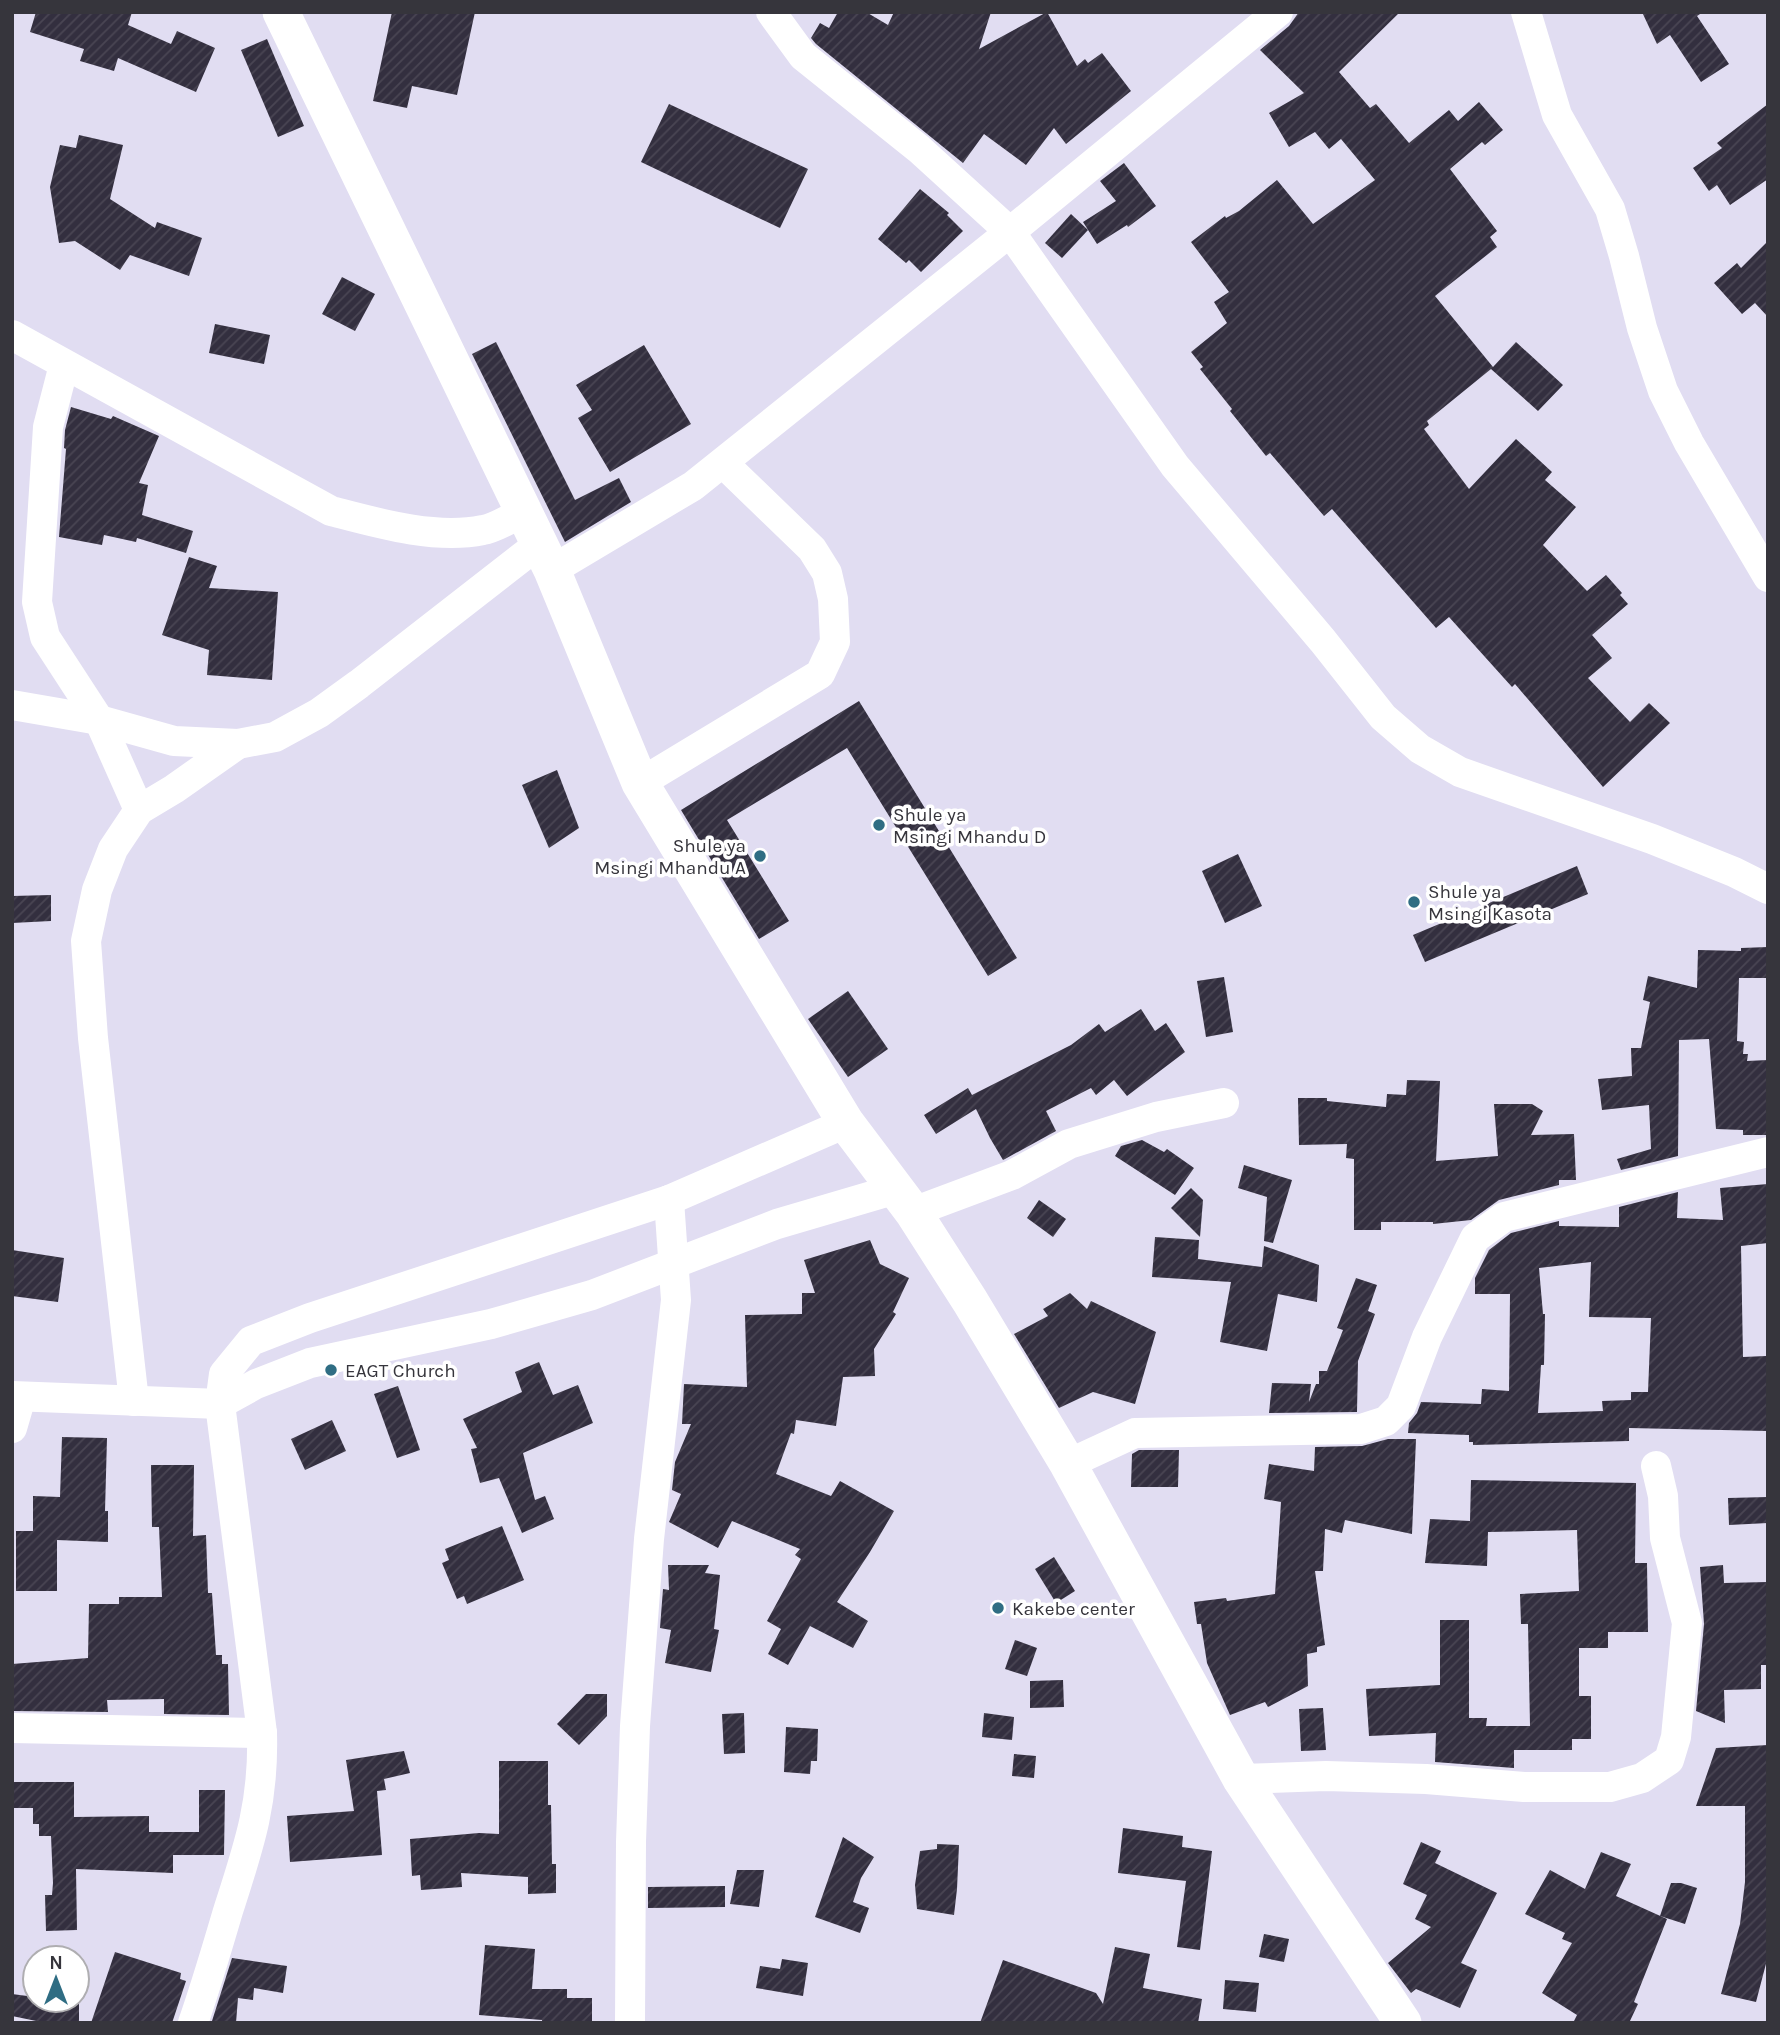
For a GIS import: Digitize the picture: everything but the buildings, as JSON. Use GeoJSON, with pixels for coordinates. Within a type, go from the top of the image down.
{"type":"FeatureCollection","features":[{"type":"Feature","properties":{"kind":"street"},"geometry":{"type":"LineString","coordinates":[[281,12],[538,542],[640,783],[846,1123],[904,1201],[970,1301],[1068,1464],[1241,1779],[1403,2023]]}},
{"type":"Feature","properties":{"kind":"street"},"geometry":{"type":"LineString","coordinates":[[771,12],[803,56],[919,149],[1010,232],[1174,466],[1314,630],[1383,717],[1420,749],[1460,772],[1652,839],[1734,872],[1768,889]]}},
{"type":"Feature","properties":{"kind":"street"},"geometry":{"type":"LineString","coordinates":[[12,705],[99,720],[174,741],[238,744],[275,737],[319,713],[538,542],[694,486],[1278,12]]}},
{"type":"Feature","properties":{"kind":"street"},"geometry":{"type":"LineString","coordinates":[[1526,12],[1557,115],[1610,209],[1642,328],[1663,391],[1689,443],[1768,577]]}},
{"type":"Feature","properties":{"kind":"street"},"geometry":{"type":"LineString","coordinates":[[12,335],[331,511],[380,524],[440,532],[484,530],[538,542]]}},
{"type":"Feature","properties":{"kind":"street"},"geometry":{"type":"LineString","coordinates":[[64,365],[48,427],[37,602],[45,637],[99,720],[139,810]]}},
{"type":"Feature","properties":{"kind":"street"},"geometry":{"type":"LineString","coordinates":[[640,783],[820,674],[835,642],[833,599],[827,573],[812,549],[723,463]]}},
{"type":"Feature","properties":{"kind":"street"},"geometry":{"type":"LineString","coordinates":[[134,1401],[93,1038],[86,941],[97,890],[113,849],[139,810],[238,744]]}},
{"type":"Feature","properties":{"kind":"street"},"geometry":{"type":"LineString","coordinates":[[12,1428],[17,1397],[220,1404],[256,1384],[310,1363],[491,1324],[592,1294],[778,1224],[904,1201],[1012,1175],[1069,1144],[1156,1117],[1224,1104]]}},
{"type":"Feature","properties":{"kind":"street"},"geometry":{"type":"LineString","coordinates":[[193,2023],[249,1848],[258,1810],[263,1767],[220,1404],[224,1374],[251,1342],[310,1318],[669,1200],[846,1123]]}},
{"type":"Feature","properties":{"kind":"street"},"geometry":{"type":"LineString","coordinates":[[1068,1464],[1135,1433],[1362,1429],[1387,1421],[1401,1406],[1427,1337],[1475,1238],[1504,1217],[1768,1152]]}},
{"type":"Feature","properties":{"kind":"street"},"geometry":{"type":"LineString","coordinates":[[630,2023],[635,1726],[649,1539],[676,1300],[669,1200]]}},
{"type":"Feature","properties":{"kind":"street"},"geometry":{"type":"LineString","coordinates":[[1241,1779],[1326,1776],[1426,1779],[1524,1787],[1610,1787],[1642,1779],[1669,1760],[1676,1737],[1687,1623],[1664,1538],[1663,1496],[1657,1466]]}},
{"type":"Feature","properties":{"kind":"street"},"geometry":{"type":"LineString","coordinates":[[12,1728],[261,1733]]}},
{"type":"Feature","properties":{"kind":"place","name":"Shule ya Msingi Mhandu D"},"geometry":{"type":"Point","coordinates":[879,825]}},
{"type":"Feature","properties":{"kind":"place","name":"Shule ya Msingi Mhandu A"},"geometry":{"type":"Point","coordinates":[760,856]}},
{"type":"Feature","properties":{"kind":"place","name":"Shule ya Msingi Kasota"},"geometry":{"type":"Point","coordinates":[1414,902]}},
{"type":"Feature","properties":{"kind":"place","name":"EAGT Church"},"geometry":{"type":"Point","coordinates":[331,1370]}},
{"type":"Feature","properties":{"kind":"place","name":"Kakebe center"},"geometry":{"type":"Point","coordinates":[998,1608]}}]}
